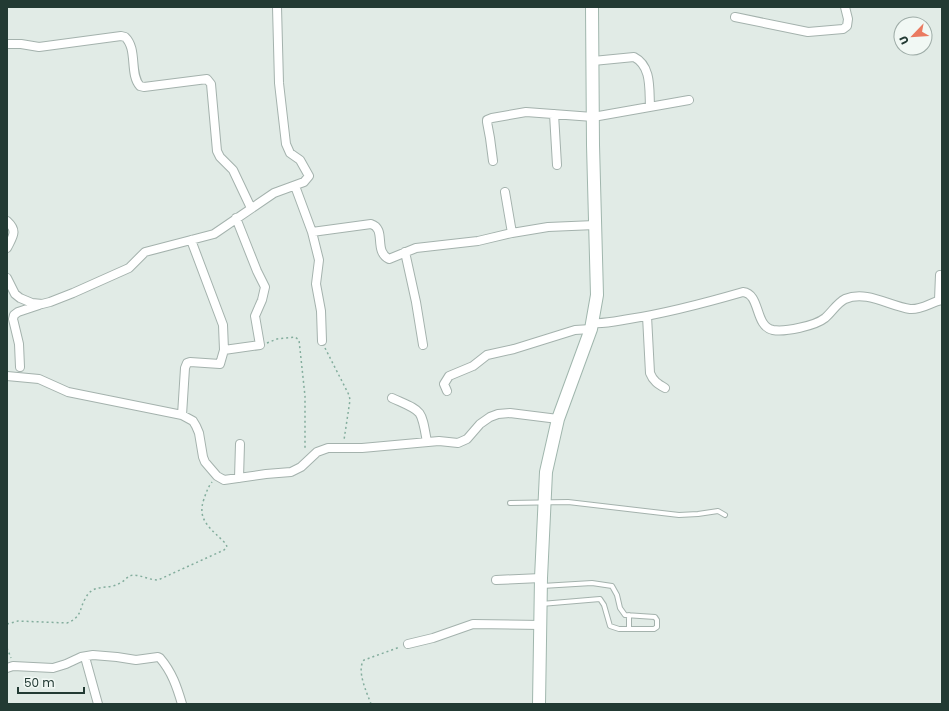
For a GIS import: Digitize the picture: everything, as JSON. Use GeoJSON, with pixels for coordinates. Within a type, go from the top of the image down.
{"type":"FeatureCollection","features":[{"type":"Feature","properties":{"kind":"street"},"geometry":{"type":"LineString","coordinates":[[20,366],[20,350],[13,319],[14,315],[18,312],[73,293],[129,268],[145,252],[214,234],[274,193],[304,182],[309,176],[300,160],[290,153],[286,144],[279,83],[277,7]]}},
{"type":"Feature","properties":{"kind":"street"},"geometry":{"type":"LineString","coordinates":[[540,704],[541,582],[546,472],[558,419],[592,326],[597,295],[592,7]]}},
{"type":"Feature","properties":{"kind":"street"},"geometry":{"type":"LineString","coordinates":[[735,16],[808,32],[836,30],[846,28],[848,24],[845,7]]}},
{"type":"Feature","properties":{"kind":"street"},"geometry":{"type":"LineString","coordinates":[[7,44],[21,44],[39,48],[121,36],[125,37],[130,45],[136,80],[140,86],[144,87],[207,79],[209,80],[212,91],[217,151],[220,157],[233,170],[251,208]]}},
{"type":"Feature","properties":{"kind":"street"},"geometry":{"type":"LineString","coordinates":[[592,61],[634,58],[640,60],[646,68],[648,76],[650,106]]}},
{"type":"Feature","properties":{"kind":"street"},"geometry":{"type":"LineString","coordinates":[[493,161],[487,122],[489,119],[519,112],[593,117],[689,100]]}},
{"type":"Feature","properties":{"kind":"street"},"geometry":{"type":"LineString","coordinates":[[554,114],[557,165]]}},
{"type":"Feature","properties":{"kind":"street"},"geometry":{"type":"LineString","coordinates":[[295,186],[312,232],[319,260],[316,284],[321,311],[322,341]]}},
{"type":"Feature","properties":{"kind":"street"},"geometry":{"type":"LineString","coordinates":[[505,192],[512,233]]}},
{"type":"Feature","properties":{"kind":"street"},"geometry":{"type":"LineString","coordinates":[[224,350],[260,345],[255,316],[262,300],[265,287],[236,218]]}},
{"type":"Feature","properties":{"kind":"street"},"geometry":{"type":"LineString","coordinates":[[7,221],[12,226],[14,231],[14,236],[7,248]]}},
{"type":"Feature","properties":{"kind":"street"},"geometry":{"type":"LineString","coordinates":[[312,232],[371,224],[374,225],[378,230],[381,251],[383,255],[389,259],[416,248],[478,241],[548,227],[595,225]]}},
{"type":"Feature","properties":{"kind":"street"},"geometry":{"type":"LineString","coordinates":[[182,416],[185,368],[187,363],[220,364],[224,350],[223,326],[191,240]]}},
{"type":"Feature","properties":{"kind":"street"},"geometry":{"type":"LineString","coordinates":[[405,252],[424,345]]}},
{"type":"Feature","properties":{"kind":"street"},"geometry":{"type":"LineString","coordinates":[[447,391],[444,384],[449,376],[473,366],[487,355],[514,349],[575,330],[604,323],[647,316],[700,304],[743,292],[749,294],[752,298],[762,323],[766,327],[774,330],[806,327],[813,325],[826,317],[839,303],[845,299],[866,297],[910,309],[919,308],[940,300],[940,276]]}},
{"type":"Feature","properties":{"kind":"street"},"geometry":{"type":"LineString","coordinates":[[7,278],[15,294],[20,298],[32,303],[42,304]]}},
{"type":"Feature","properties":{"kind":"street"},"geometry":{"type":"LineString","coordinates":[[647,316],[650,373],[656,383],[665,388]]}},
{"type":"Feature","properties":{"kind":"street"},"geometry":{"type":"LineString","coordinates":[[7,376],[39,379],[68,392],[182,416],[193,421],[199,432],[203,457],[217,476],[224,480],[292,472],[306,463],[317,452],[328,448],[427,442],[462,442],[480,424],[490,417],[498,414],[510,413],[558,419]]}},
{"type":"Feature","properties":{"kind":"street"},"geometry":{"type":"LineString","coordinates":[[392,398],[417,409],[421,413],[427,442]]}},
{"type":"Feature","properties":{"kind":"street"},"geometry":{"type":"LineString","coordinates":[[239,478],[240,444]]}},
{"type":"Feature","properties":{"kind":"street"},"geometry":{"type":"LineString","coordinates":[[496,580],[541,582]]}},
{"type":"Feature","properties":{"kind":"street"},"geometry":{"type":"LineString","coordinates":[[408,644],[433,638],[473,624],[541,625]]}},
{"type":"Feature","properties":{"kind":"street"},"geometry":{"type":"LineString","coordinates":[[7,668],[13,666],[54,668],[93,655],[136,660],[154,657],[160,658],[169,670],[176,684],[182,704]]}},
{"type":"Feature","properties":{"kind":"street"},"geometry":{"type":"LineString","coordinates":[[85,657],[98,704]]}},
{"type":"Feature","properties":{"kind":"lane"},"geometry":{"type":"LineString","coordinates":[[510,503],[568,502],[679,515],[718,511],[725,514]]}},
{"type":"Feature","properties":{"kind":"lane"},"geometry":{"type":"LineString","coordinates":[[541,582],[612,586],[617,595],[620,608],[625,615],[655,616],[657,620],[657,627],[654,629],[619,629],[610,626],[604,605],[600,600],[541,604]]}},
{"type":"Feature","properties":{"kind":"lane"},"geometry":{"type":"LineString","coordinates":[[629,615],[629,629]]}},
{"type":"Feature","properties":{"kind":"path"},"geometry":{"type":"LineString","coordinates":[[260,345],[277,339],[295,337],[299,340],[305,396],[306,463]]}},
{"type":"Feature","properties":{"kind":"path"},"geometry":{"type":"LineString","coordinates":[[322,341],[347,390],[350,400],[343,448]]}},
{"type":"Feature","properties":{"kind":"path"},"geometry":{"type":"LineString","coordinates":[[7,624],[18,620],[67,623],[74,620],[80,614],[85,598],[91,590],[120,584],[129,576],[135,575],[158,580],[224,550],[227,547],[226,544],[203,520],[201,513],[202,505],[208,490],[217,476]]}},
{"type":"Feature","properties":{"kind":"path"},"geometry":{"type":"LineString","coordinates":[[371,704],[362,676],[361,664],[364,660],[408,644]]}}]}
